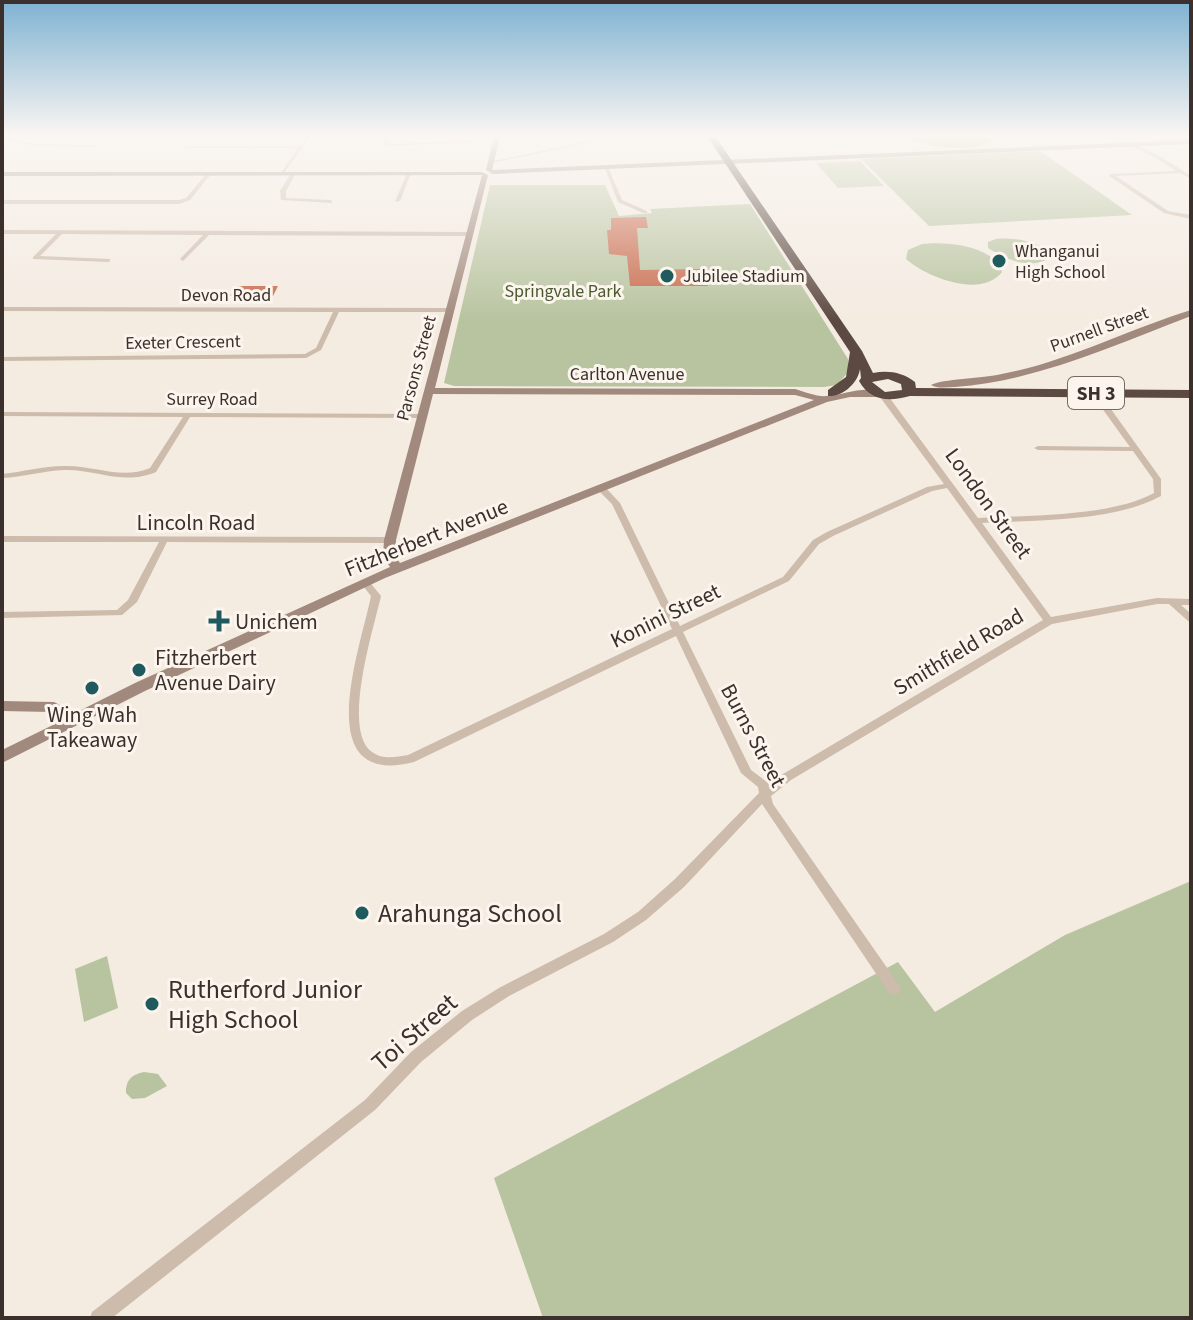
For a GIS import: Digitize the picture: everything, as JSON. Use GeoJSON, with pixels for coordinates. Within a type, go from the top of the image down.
{"type":"FeatureCollection","features":[{"type":"Feature","properties":{"kind":"highway","name":"SH 3"},"geometry":{"type":"LineString","coordinates":[[751,198],[865,365],[868,387],[881,394],[1191,394]]}},
{"type":"Feature","properties":{"kind":"highway","name":"SH 3"},"geometry":{"type":"LineString","coordinates":[[856,351],[910,385],[906,393]]}},
{"type":"Feature","properties":{"kind":"highway"},"geometry":{"type":"LineString","coordinates":[[829,396],[852,378],[857,364],[856,351]]}},
{"type":"Feature","properties":{"kind":"highway","name":"SH 3"},"geometry":{"type":"LineString","coordinates":[[867,380],[894,376],[995,393]]}},
{"type":"Feature","properties":{"kind":"main road","name":"Parsons Street"},"geometry":{"type":"LineString","coordinates":[[397,568],[389,556],[390,540],[480,198]]}},
{"type":"Feature","properties":{"kind":"main road","name":"Purnell Street"},"geometry":{"type":"LineString","coordinates":[[936,385],[975,384],[1019,375],[1191,313]]}},
{"type":"Feature","properties":{"kind":"main road"},"geometry":{"type":"LineString","coordinates":[[1013,393],[1010,382],[1019,375]]}},
{"type":"Feature","properties":{"kind":"main road"},"geometry":{"type":"LineString","coordinates":[[829,396],[867,380]]}},
{"type":"Feature","properties":{"kind":"main road","name":"Carlton Avenue"},"geometry":{"type":"LineString","coordinates":[[429,391],[787,392],[829,396]]}},
{"type":"Feature","properties":{"kind":"main road","name":"Fitzherbert Avenue"},"geometry":{"type":"LineString","coordinates":[[2,757],[397,568],[829,396],[881,394]]}},
{"type":"Feature","properties":{"kind":"main road"},"geometry":{"type":"LineString","coordinates":[[2,706],[54,707],[75,720]]}},
{"type":"Feature","properties":{"kind":"street"},"geometry":{"type":"LineString","coordinates":[[2,202],[179,202],[189,198]]}},
{"type":"Feature","properties":{"kind":"street"},"geometry":{"type":"LineString","coordinates":[[283,198],[330,202]]}},
{"type":"Feature","properties":{"kind":"street"},"geometry":{"type":"LineString","coordinates":[[619,198],[645,212]]}},
{"type":"Feature","properties":{"kind":"street"},"geometry":{"type":"LineString","coordinates":[[1145,198],[1166,212],[1191,217]]}},
{"type":"Feature","properties":{"kind":"street"},"geometry":{"type":"LineString","coordinates":[[2,232],[469,234]]}},
{"type":"Feature","properties":{"kind":"street"},"geometry":{"type":"LineString","coordinates":[[60,233],[35,258],[108,260]]}},
{"type":"Feature","properties":{"kind":"street"},"geometry":{"type":"LineString","coordinates":[[183,259],[207,233]]}},
{"type":"Feature","properties":{"kind":"street","name":"Devon Road"},"geometry":{"type":"LineString","coordinates":[[2,309],[449,310]]}},
{"type":"Feature","properties":{"kind":"street","name":"Exeter Crescent"},"geometry":{"type":"LineString","coordinates":[[2,359],[306,356],[319,349],[337,309]]}},
{"type":"Feature","properties":{"kind":"street"},"geometry":{"type":"LineString","coordinates":[[896,409],[896,404],[906,393]]}},
{"type":"Feature","properties":{"kind":"street"},"geometry":{"type":"LineString","coordinates":[[977,521],[1085,512],[1148,501],[1158,494],[1159,485],[1095,393]]}},
{"type":"Feature","properties":{"kind":"street","name":"London Street"},"geometry":{"type":"LineString","coordinates":[[881,394],[896,409],[1049,621]]}},
{"type":"Feature","properties":{"kind":"street","name":"Surrey Road"},"geometry":{"type":"LineString","coordinates":[[2,414],[422,416]]}},
{"type":"Feature","properties":{"kind":"street"},"geometry":{"type":"LineString","coordinates":[[2,476],[70,468],[126,476],[146,473],[153,470],[188,415]]}},
{"type":"Feature","properties":{"kind":"street"},"geometry":{"type":"LineString","coordinates":[[1038,448],[1134,449]]}},
{"type":"Feature","properties":{"kind":"street","name":"Konini Street"},"geometry":{"type":"LineString","coordinates":[[365,582],[376,596],[352,693],[358,740],[368,756],[384,763],[410,759],[786,579],[816,542],[930,489],[950,485]]}},
{"type":"Feature","properties":{"kind":"street","name":"Burns Street"},"geometry":{"type":"LineString","coordinates":[[601,488],[616,503],[747,773],[763,785],[768,805],[894,989]]}},
{"type":"Feature","properties":{"kind":"street","name":"Lincoln Road"},"geometry":{"type":"LineString","coordinates":[[2,539],[390,540]]}},
{"type":"Feature","properties":{"kind":"street"},"geometry":{"type":"LineString","coordinates":[[2,615],[119,613],[132,602],[164,540]]}},
{"type":"Feature","properties":{"kind":"street"},"geometry":{"type":"LineString","coordinates":[[1171,601],[1191,619]]}},
{"type":"Feature","properties":{"kind":"street","name":"Smithfield Road"},"geometry":{"type":"LineString","coordinates":[[766,794],[800,769],[1049,621],[1171,601],[1191,602]]}},
{"type":"Feature","properties":{"kind":"street","name":"Toi Street"},"geometry":{"type":"LineString","coordinates":[[98,1318],[370,1105],[406,1065],[462,1017],[529,978],[590,951],[674,891],[766,794]]}},
{"type":"Feature","properties":{"kind":"green space","name":"Springvale Park"},"geometry":{"type":"Polygon","coordinates":[[[487,198],[611,198],[619,216],[652,213],[650,209],[750,204],[848,359],[849,371],[837,385],[824,387],[454,386],[444,383],[487,198]]]}},
{"type":"Feature","properties":{"kind":"green space"},"geometry":{"type":"Polygon","coordinates":[[[900,198],[1107,198],[1132,215],[929,226],[900,198]]]}},
{"type":"Feature","properties":{"kind":"green space"},"geometry":{"type":"Polygon","coordinates":[[[996,239],[1035,244],[1051,257],[1036,263],[1010,259],[988,248],[988,242],[996,239]]]}},
{"type":"Feature","properties":{"kind":"green space"},"geometry":{"type":"Polygon","coordinates":[[[922,244],[955,244],[979,250],[997,263],[1002,272],[993,280],[981,284],[940,278],[906,259],[908,250],[922,244]]]}},
{"type":"Feature","properties":{"kind":"green space"},"geometry":{"type":"Polygon","coordinates":[[[1191,881],[1191,1318],[543,1318],[494,1178],[898,962],[935,1012],[1065,935],[1191,881]]]}},
{"type":"Feature","properties":{"kind":"green space"},"geometry":{"type":"Polygon","coordinates":[[[107,956],[118,1008],[84,1022],[75,969],[107,956]]]}},
{"type":"Feature","properties":{"kind":"green space"},"geometry":{"type":"Polygon","coordinates":[[[136,1074],[158,1074],[167,1086],[145,1098],[132,1099],[126,1093],[128,1082],[136,1074]]]}},
{"type":"Feature","properties":{"kind":"building"},"geometry":{"type":"Polygon","coordinates":[[[646,217],[648,228],[637,228],[640,270],[704,269],[708,286],[630,286],[627,256],[609,254],[607,230],[611,230],[611,218],[646,217]]]}},
{"type":"Feature","properties":{"kind":"building"},"geometry":{"type":"Polygon","coordinates":[[[235,286],[278,286],[273,296],[230,296],[235,286]]]}},
{"type":"Feature","properties":{"kind":"place","name":"Whanganui High School"},"geometry":{"type":"Point","coordinates":[999,261]}},
{"type":"Feature","properties":{"kind":"place","name":"Jubilee Stadium"},"geometry":{"type":"Point","coordinates":[667,276]}},
{"type":"Feature","properties":{"kind":"place","name":"Unichem"},"geometry":{"type":"Point","coordinates":[219,621]}},
{"type":"Feature","properties":{"kind":"place","name":"Fitzherbert Avenue Dairy"},"geometry":{"type":"Point","coordinates":[139,670]}},
{"type":"Feature","properties":{"kind":"place","name":"Wing Wah Takeaway"},"geometry":{"type":"Point","coordinates":[92,688]}},
{"type":"Feature","properties":{"kind":"place","name":"Arahunga School"},"geometry":{"type":"Point","coordinates":[362,913]}},
{"type":"Feature","properties":{"kind":"place","name":"Rutherford Junior High School"},"geometry":{"type":"Point","coordinates":[152,1004]}}]}
